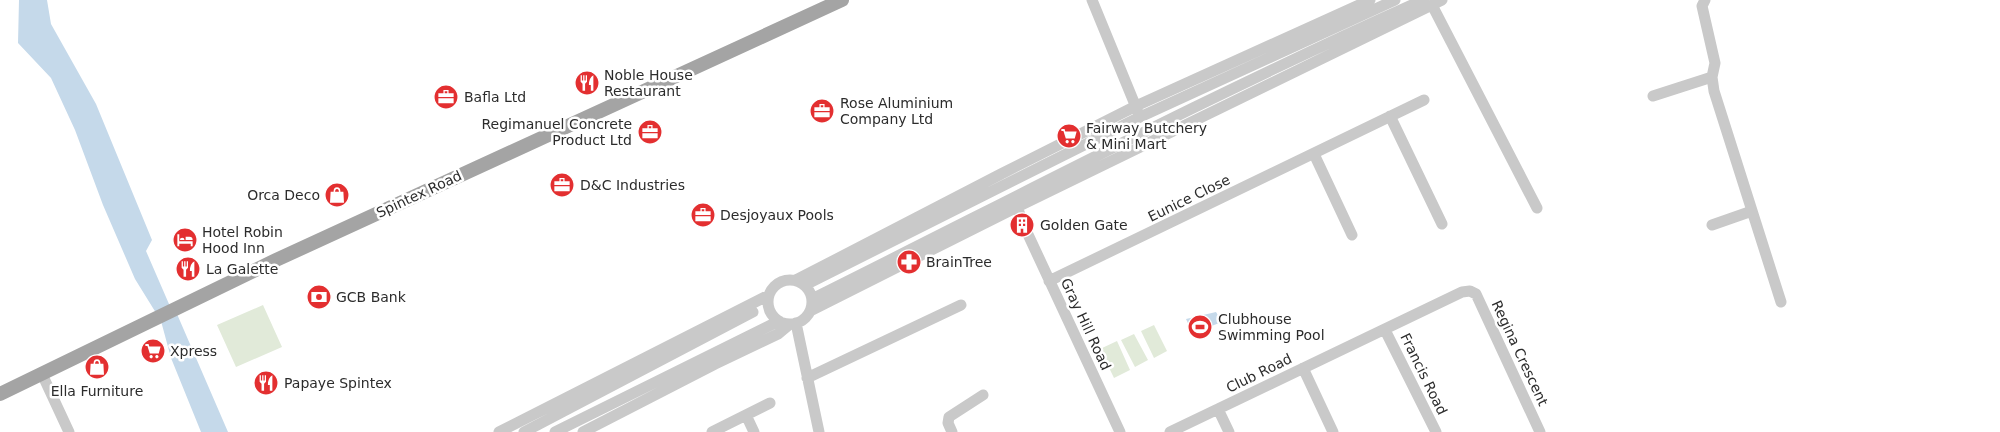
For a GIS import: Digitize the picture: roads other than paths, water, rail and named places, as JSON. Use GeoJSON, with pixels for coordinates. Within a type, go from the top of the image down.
{"type":"FeatureCollection","features":[{"type":"Feature","properties":{"kind":"main road","name":"Spintex Road"},"geometry":{"type":"LineString","coordinates":[[0,394],[176,307],[451,178],[842,0]]}},
{"type":"Feature","properties":{"kind":"street"},"geometry":{"type":"LineString","coordinates":[[1092,0],[1147,131]]}},
{"type":"Feature","properties":{"kind":"street"},"geometry":{"type":"LineString","coordinates":[[1138,112],[1370,0]]}},
{"type":"Feature","properties":{"kind":"street"},"geometry":{"type":"LineString","coordinates":[[524,432],[768,300],[774,287],[782,281],[801,283],[1001,174],[1395,0]]}},
{"type":"Feature","properties":{"kind":"street"},"geometry":{"type":"LineString","coordinates":[[1705,0],[1702,6],[1714,62],[1712,77],[1714,91],[1781,302]]}},
{"type":"Feature","properties":{"kind":"street"},"geometry":{"type":"LineString","coordinates":[[812,299],[1325,44],[1432,2]]}},
{"type":"Feature","properties":{"kind":"street"},"geometry":{"type":"LineString","coordinates":[[555,432],[788,323],[804,318],[810,311],[1016,207],[1432,2]]}},
{"type":"Feature","properties":{"kind":"street"},"geometry":{"type":"LineString","coordinates":[[1432,2],[1536,208]]}},
{"type":"Feature","properties":{"kind":"street"},"geometry":{"type":"LineString","coordinates":[[1653,96],[1712,77]]}},
{"type":"Feature","properties":{"kind":"street","name":"Eunice Close"},"geometry":{"type":"LineString","coordinates":[[1049,281],[1424,100]]}},
{"type":"Feature","properties":{"kind":"street"},"geometry":{"type":"LineString","coordinates":[[1390,116],[1442,224]]}},
{"type":"Feature","properties":{"kind":"street"},"geometry":{"type":"LineString","coordinates":[[1314,154],[1352,235]]}},
{"type":"Feature","properties":{"kind":"street","name":"Gray Hill Road"},"geometry":{"type":"LineString","coordinates":[[1016,207],[1120,432]]}},
{"type":"Feature","properties":{"kind":"street"},"geometry":{"type":"LineString","coordinates":[[1712,225],[1752,211]]}},
{"type":"Feature","properties":{"kind":"street"},"geometry":{"type":"LineString","coordinates":[[801,283],[812,299],[810,311]]}},
{"type":"Feature","properties":{"kind":"street","name":"Club Road"},"geometry":{"type":"LineString","coordinates":[[1170,432],[1462,292],[1470,291]]}},
{"type":"Feature","properties":{"kind":"street","name":"Regina Crescent"},"geometry":{"type":"LineString","coordinates":[[1470,291],[1476,294],[1540,432]]}},
{"type":"Feature","properties":{"kind":"street"},"geometry":{"type":"LineString","coordinates":[[768,300],[771,314],[788,323],[807,378],[819,432]]}},
{"type":"Feature","properties":{"kind":"street"},"geometry":{"type":"LineString","coordinates":[[499,432],[768,300]]}},
{"type":"Feature","properties":{"kind":"street"},"geometry":{"type":"LineString","coordinates":[[807,378],[961,305]]}},
{"type":"Feature","properties":{"kind":"street"},"geometry":{"type":"LineString","coordinates":[[583,432],[714,364],[778,334],[788,323]]}},
{"type":"Feature","properties":{"kind":"street","name":"Francis Road"},"geometry":{"type":"LineString","coordinates":[[1385,330],[1436,432]]}},
{"type":"Feature","properties":{"kind":"street"},"geometry":{"type":"LineString","coordinates":[[1303,368],[1333,432]]}},
{"type":"Feature","properties":{"kind":"street"},"geometry":{"type":"LineString","coordinates":[[42,374],[69,432]]}},
{"type":"Feature","properties":{"kind":"street"},"geometry":{"type":"LineString","coordinates":[[952,432],[947,420],[949,417],[983,395]]}},
{"type":"Feature","properties":{"kind":"street"},"geometry":{"type":"LineString","coordinates":[[712,432],[770,403]]}},
{"type":"Feature","properties":{"kind":"street"},"geometry":{"type":"LineString","coordinates":[[1218,409],[1229,432]]}},
{"type":"Feature","properties":{"kind":"street"},"geometry":{"type":"LineString","coordinates":[[746,415],[754,432]]}},
{"type":"Feature","properties":{"kind":"water"},"geometry":{"type":"Polygon","coordinates":[[[19,0],[47,0],[51,24],[96,104],[152,240],[146,251],[169,304],[177,314],[228,432],[201,432],[171,358],[161,321],[135,279],[103,205],[75,130],[51,78],[18,43],[19,0]]]}},
{"type":"Feature","properties":{"kind":"water","name":"Clubhouse Swimming Pool"},"geometry":{"type":"Polygon","coordinates":[[[1216,312],[1222,322],[1198,331],[1200,336],[1195,338],[1186,319],[1216,312]]]}},
{"type":"Feature","properties":{"kind":"place","name":"Noble House Restaurant"},"geometry":{"type":"Point","coordinates":[587,83]}},
{"type":"Feature","properties":{"kind":"place","name":"Bafla Ltd"},"geometry":{"type":"Point","coordinates":[446,97]}},
{"type":"Feature","properties":{"kind":"place","name":"Rose Aluminium Company Ltd"},"geometry":{"type":"Point","coordinates":[822,111]}},
{"type":"Feature","properties":{"kind":"place","name":"Regimanuel Concrete Product Ltd"},"geometry":{"type":"Point","coordinates":[650,132]}},
{"type":"Feature","properties":{"kind":"place","name":"Fairway Butchery & Mini Mart"},"geometry":{"type":"Point","coordinates":[1069,136]}},
{"type":"Feature","properties":{"kind":"place","name":"D&C Industries"},"geometry":{"type":"Point","coordinates":[562,185]}},
{"type":"Feature","properties":{"kind":"place","name":"Orca Deco"},"geometry":{"type":"Point","coordinates":[337,195]}},
{"type":"Feature","properties":{"kind":"place","name":"Desjoyaux Pools"},"geometry":{"type":"Point","coordinates":[703,215]}},
{"type":"Feature","properties":{"kind":"place","name":"Golden Gate"},"geometry":{"type":"Point","coordinates":[1022,225]}},
{"type":"Feature","properties":{"kind":"place","name":"Hotel Robin Hood Inn"},"geometry":{"type":"Point","coordinates":[185,240]}},
{"type":"Feature","properties":{"kind":"place","name":"BrainTree"},"geometry":{"type":"Point","coordinates":[909,262]}},
{"type":"Feature","properties":{"kind":"place","name":"La Galette"},"geometry":{"type":"Point","coordinates":[188,269]}},
{"type":"Feature","properties":{"kind":"place","name":"GCB Bank"},"geometry":{"type":"Point","coordinates":[319,297]}},
{"type":"Feature","properties":{"kind":"place","name":"Clubhouse Swimming Pool"},"geometry":{"type":"Point","coordinates":[1200,327]}},
{"type":"Feature","properties":{"kind":"place","name":"Xpress"},"geometry":{"type":"Point","coordinates":[153,351]}},
{"type":"Feature","properties":{"kind":"place","name":"Ella Furniture"},"geometry":{"type":"Point","coordinates":[97,367]}},
{"type":"Feature","properties":{"kind":"place","name":"Papaye Spintex"},"geometry":{"type":"Point","coordinates":[266,383]}}]}
